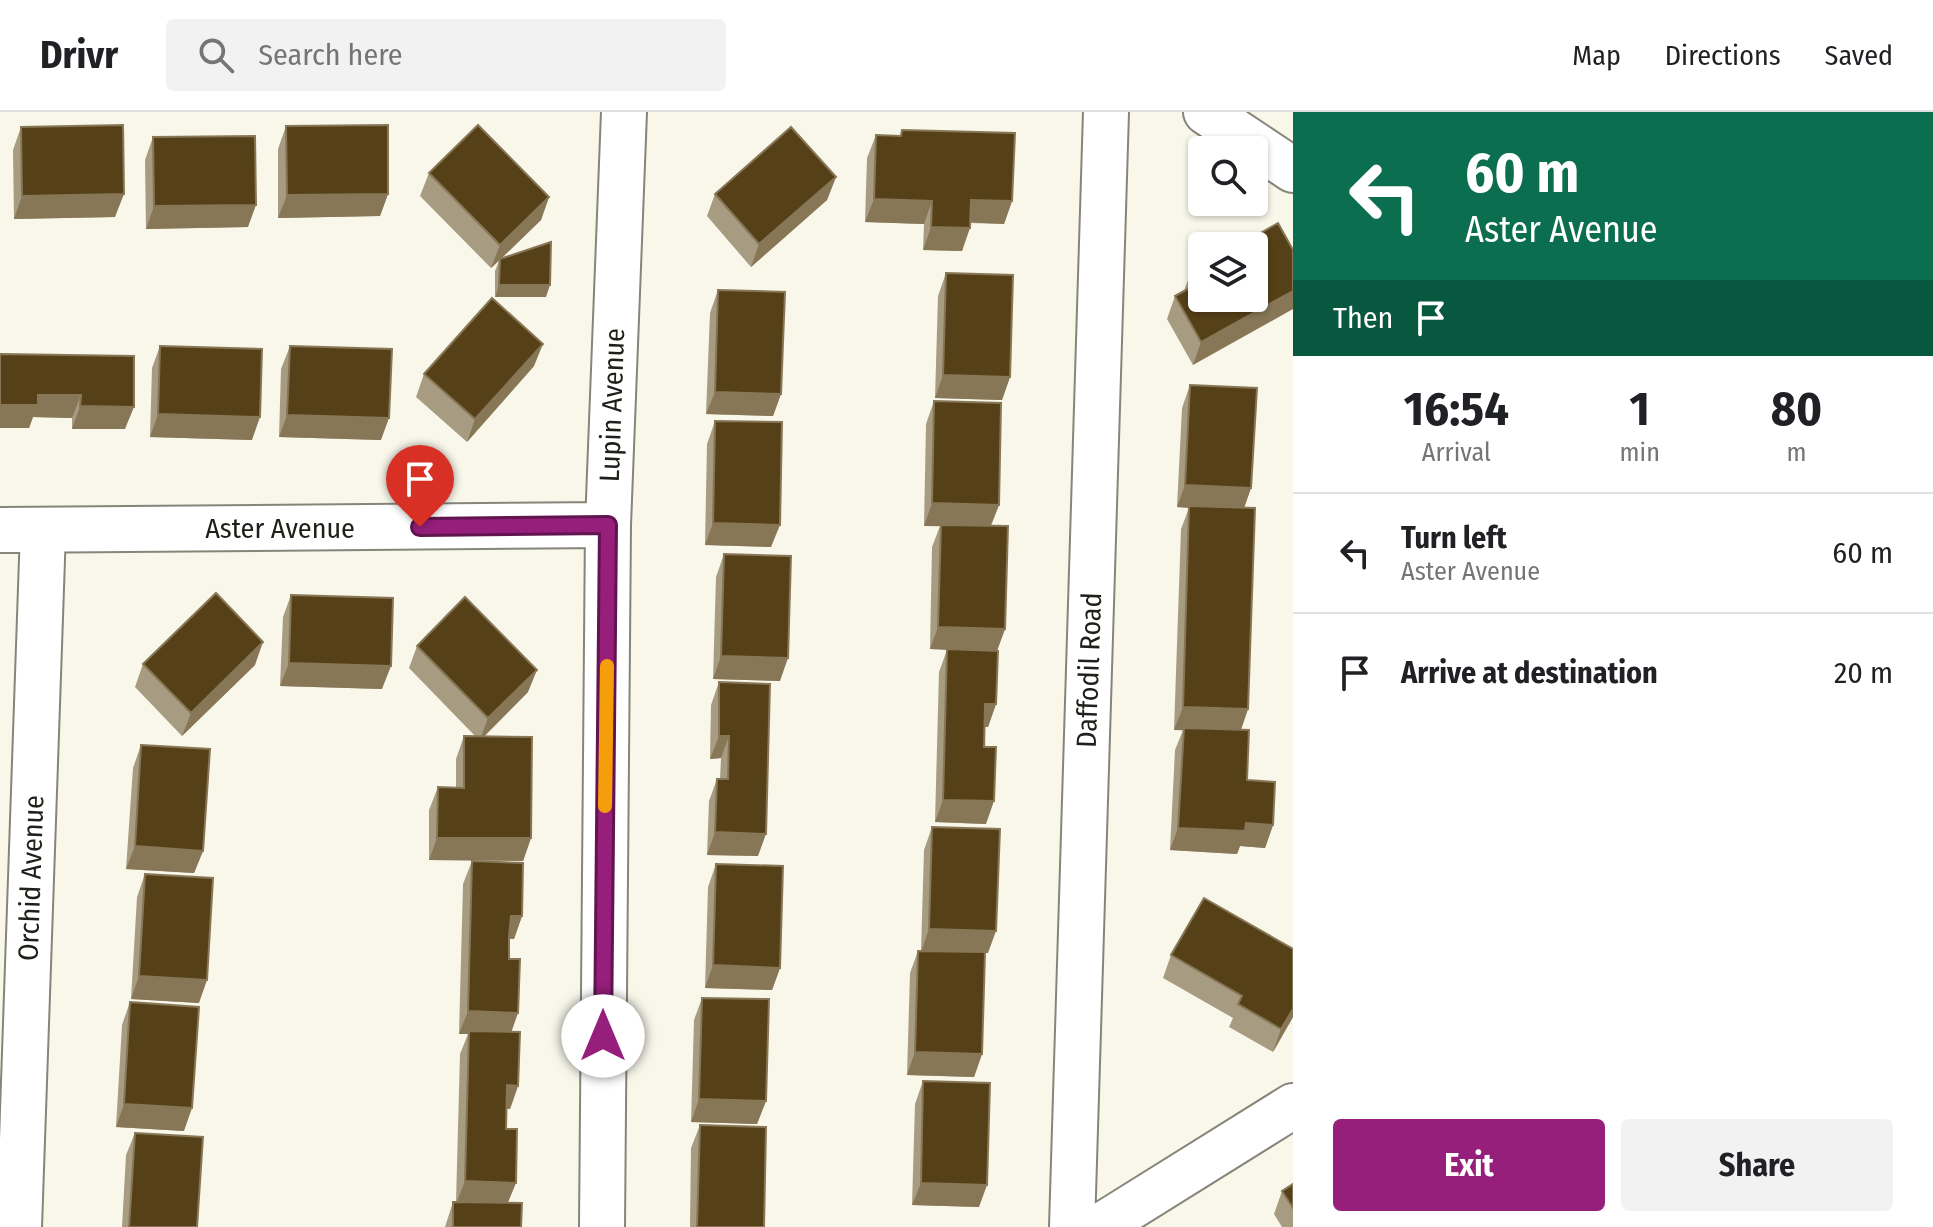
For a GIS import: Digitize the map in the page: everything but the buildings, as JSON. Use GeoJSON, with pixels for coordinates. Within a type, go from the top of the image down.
{"type":"FeatureCollection","features":[{"type":"Feature","properties":{"kind":"street","name":"Lupin Avenue"},"geometry":{"type":"LineString","coordinates":[[602,1227],[608,525],[624,112]]}},
{"type":"Feature","properties":{"kind":"street","name":"Daffodil Road"},"geometry":{"type":"LineString","coordinates":[[1072,1227],[1106,112]]}},
{"type":"Feature","properties":{"kind":"street"},"geometry":{"type":"LineString","coordinates":[[1206,112],[1293,170]]}},
{"type":"Feature","properties":{"kind":"street","name":"Aster Avenue"},"geometry":{"type":"LineString","coordinates":[[0,530],[608,525]]}},
{"type":"Feature","properties":{"kind":"street","name":"Orchid Avenue"},"geometry":{"type":"LineString","coordinates":[[19,1227],[43,530]]}},
{"type":"Feature","properties":{"kind":"street"},"geometry":{"type":"LineString","coordinates":[[1099,1227],[1293,1106]]}},
{"type":"Feature","properties":{"kind":"slow traffic"},"geometry":{"type":"LineString","coordinates":[[605,806],[607,666]]}},
{"type":"Feature","properties":{"kind":"route"},"geometry":{"type":"LineString","coordinates":[[420,527],[608,525],[603,1036]]}}]}
